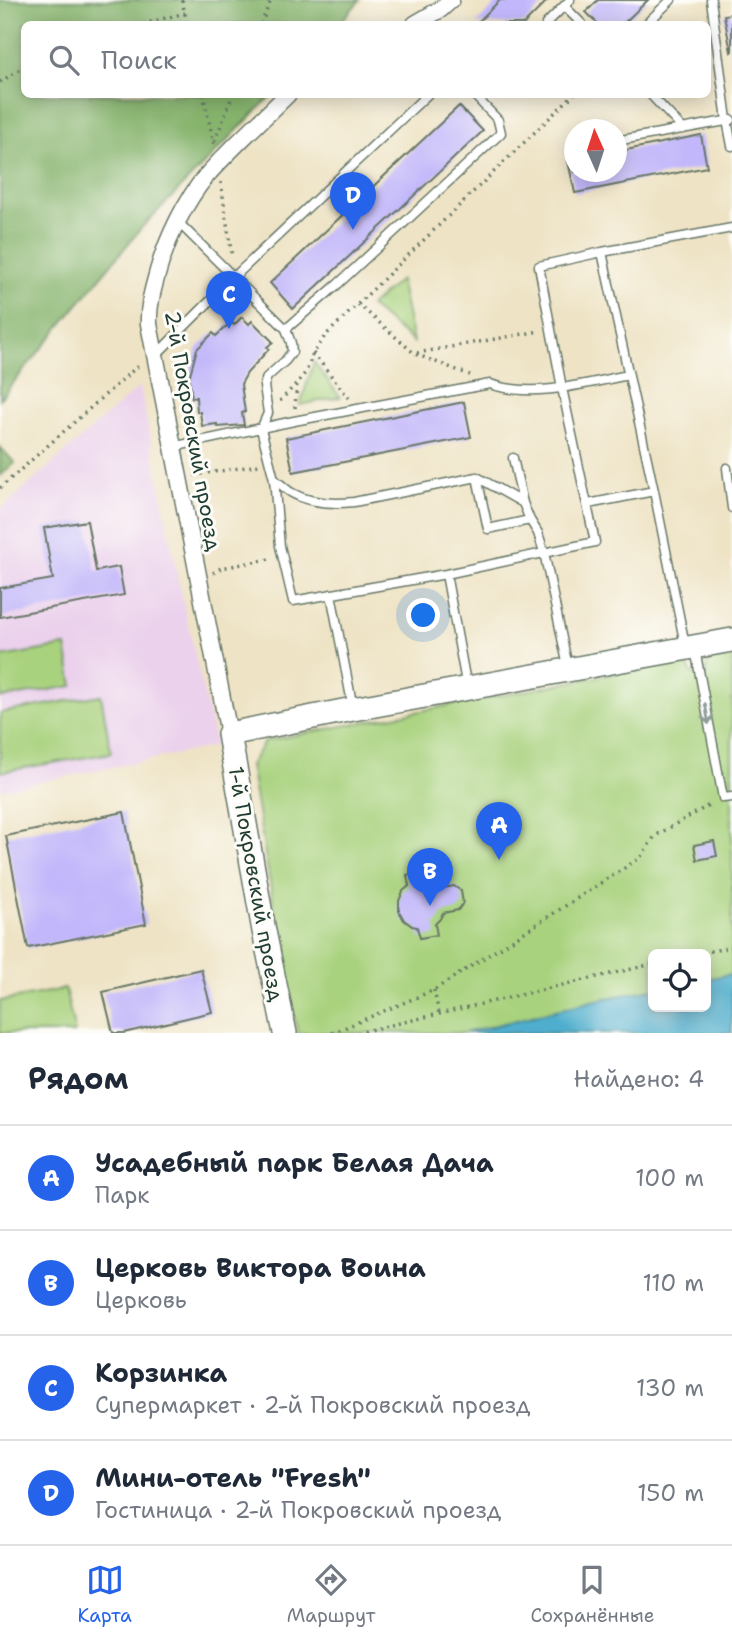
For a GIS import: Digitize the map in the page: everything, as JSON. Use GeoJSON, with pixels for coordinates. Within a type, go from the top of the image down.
{"type":"FeatureCollection","features":[{"type":"Feature","properties":{"kind":"street"},"geometry":{"type":"LineString","coordinates":[[420,21],[451,0]]}},
{"type":"Feature","properties":{"kind":"street","name":"2-й Покровский проезд"},"geometry":{"type":"LineString","coordinates":[[229,734],[172,447],[148,310],[164,251],[195,192],[218,164],[284,98]]}},
{"type":"Feature","properties":{"kind":"street"},"geometry":{"type":"LineString","coordinates":[[229,734],[732,640]]}},
{"type":"Feature","properties":{"kind":"street","name":"1-й Покровский проезд"},"geometry":{"type":"LineString","coordinates":[[229,734],[285,1033]]}},
{"type":"Feature","properties":{"kind":"lane"},"geometry":{"type":"LineString","coordinates":[[649,21],[671,0]]}},
{"type":"Feature","properties":{"kind":"lane"},"geometry":{"type":"LineString","coordinates":[[711,0],[732,146]]}},
{"type":"Feature","properties":{"kind":"lane"},"geometry":{"type":"LineString","coordinates":[[549,21],[567,3],[580,21]]}},
{"type":"Feature","properties":{"kind":"lane"},"geometry":{"type":"LineString","coordinates":[[155,354],[424,98]]}},
{"type":"Feature","properties":{"kind":"lane"},"geometry":{"type":"LineString","coordinates":[[286,329],[501,133],[498,120],[478,98]]}},
{"type":"Feature","properties":{"kind":"lane"},"geometry":{"type":"LineString","coordinates":[[654,98],[683,129]]}},
{"type":"Feature","properties":{"kind":"lane"},"geometry":{"type":"LineString","coordinates":[[627,139],[729,120]]}},
{"type":"Feature","properties":{"kind":"lane"},"geometry":{"type":"LineString","coordinates":[[178,222],[286,329],[292,342],[292,352],[267,377],[264,386],[268,413],[261,429],[274,479],[280,546],[293,601],[446,574],[595,542],[539,266],[732,228]]}},
{"type":"Feature","properties":{"kind":"lane"},"geometry":{"type":"LineString","coordinates":[[602,252],[690,648],[727,797]]}},
{"type":"Feature","properties":{"kind":"lane"},"geometry":{"type":"LineString","coordinates":[[172,447],[490,384],[519,390],[562,388],[629,375]]}},
{"type":"Feature","properties":{"kind":"lane"},"geometry":{"type":"LineString","coordinates":[[513,458],[523,503],[544,552],[569,670]]}},
{"type":"Feature","properties":{"kind":"lane"},"geometry":{"type":"LineString","coordinates":[[727,468],[732,509]]}},
{"type":"Feature","properties":{"kind":"lane"},"geometry":{"type":"LineString","coordinates":[[274,479],[292,493],[324,503],[338,504],[477,477],[523,503]]}},
{"type":"Feature","properties":{"kind":"lane"},"geometry":{"type":"LineString","coordinates":[[477,477],[488,529],[530,520]]}},
{"type":"Feature","properties":{"kind":"lane"},"geometry":{"type":"LineString","coordinates":[[588,504],[654,491]]}},
{"type":"Feature","properties":{"kind":"lane"},"geometry":{"type":"LineString","coordinates":[[446,574],[468,688]]}},
{"type":"Feature","properties":{"kind":"lane"},"geometry":{"type":"LineString","coordinates":[[331,594],[353,709]]}},
{"type":"Feature","properties":{"kind":"path"},"geometry":{"type":"LineString","coordinates":[[182,0],[186,21]]}},
{"type":"Feature","properties":{"kind":"path"},"geometry":{"type":"LineString","coordinates":[[262,21],[271,0]]}},
{"type":"Feature","properties":{"kind":"path"},"geometry":{"type":"LineString","coordinates":[[154,21],[185,13]]}},
{"type":"Feature","properties":{"kind":"path"},"geometry":{"type":"LineString","coordinates":[[0,82],[21,69]]}},
{"type":"Feature","properties":{"kind":"path"},"geometry":{"type":"LineString","coordinates":[[204,98],[218,164],[234,277]]}},
{"type":"Feature","properties":{"kind":"path"},"geometry":{"type":"LineString","coordinates":[[214,143],[231,98]]}},
{"type":"Feature","properties":{"kind":"path"},"geometry":{"type":"LineString","coordinates":[[268,413],[306,372],[313,353],[325,336],[570,98]]}},
{"type":"Feature","properties":{"kind":"path"},"geometry":{"type":"LineString","coordinates":[[358,304],[415,354],[490,384]]}},
{"type":"Feature","properties":{"kind":"path"},"geometry":{"type":"LineString","coordinates":[[415,354],[551,329]]}},
{"type":"Feature","properties":{"kind":"path"},"geometry":{"type":"LineString","coordinates":[[313,353],[358,409]]}},
{"type":"Feature","properties":{"kind":"path"},"geometry":{"type":"LineString","coordinates":[[0,488],[155,354]]}},
{"type":"Feature","properties":{"kind":"path"},"geometry":{"type":"LineString","coordinates":[[294,421],[297,383]]}},
{"type":"Feature","properties":{"kind":"path"},"geometry":{"type":"LineString","coordinates":[[199,581],[221,568],[283,557]]}},
{"type":"Feature","properties":{"kind":"path"},"geometry":{"type":"LineString","coordinates":[[332,1033],[434,990],[640,858],[655,836],[727,797]]}},
{"type":"Feature","properties":{"kind":"path"},"geometry":{"type":"LineString","coordinates":[[711,951],[732,947]]}},
{"type":"Feature","properties":{"kind":"path"},"geometry":{"type":"LineString","coordinates":[[357,1033],[648,965]]}},
{"type":"Feature","properties":{"kind":"path"},"geometry":{"type":"LineString","coordinates":[[434,990],[439,1014]]}},
{"type":"Feature","properties":{"kind":"shaded area"},"geometry":{"type":"Polygon","coordinates":[[[140,386],[180,589],[216,746],[0,790],[0,510],[140,386]]]}},
{"type":"Feature","properties":{"kind":"green space"},"geometry":{"type":"Polygon","coordinates":[[[0,0],[360,0],[342,21],[21,21],[21,98],[269,98],[142,227],[0,399],[0,0]]]}},
{"type":"Feature","properties":{"kind":"green space"},"geometry":{"type":"Polygon","coordinates":[[[400,280],[413,342],[370,306],[400,280]]]}},
{"type":"Feature","properties":{"kind":"green space"},"geometry":{"type":"Polygon","coordinates":[[[314,362],[340,397],[300,405],[314,362]]]}},
{"type":"Feature","properties":{"kind":"green space"},"geometry":{"type":"Polygon","coordinates":[[[0,447],[15,463],[0,476],[0,447]]]}},
{"type":"Feature","properties":{"kind":"green space"},"geometry":{"type":"Polygon","coordinates":[[[66,646],[73,686],[1,698],[0,657],[66,646]]]}},
{"type":"Feature","properties":{"kind":"green space"},"geometry":{"type":"Polygon","coordinates":[[[732,652],[732,1033],[298,1033],[290,1001],[250,765],[265,741],[685,660],[692,674],[706,672],[709,656],[732,652]]]}},
{"type":"Feature","properties":{"kind":"green space"},"geometry":{"type":"Polygon","coordinates":[[[101,695],[111,753],[0,772],[0,713],[101,695]]]}},
{"type":"Feature","properties":{"kind":"green space"},"geometry":{"type":"Polygon","coordinates":[[[65,989],[75,1033],[0,1033],[0,1001],[65,989]]]}},
{"type":"Feature","properties":{"kind":"water"},"geometry":{"type":"Polygon","coordinates":[[[732,974],[732,1033],[465,1033],[648,990],[648,1012],[711,1012],[711,978],[732,974]]]}},
{"type":"Feature","properties":{"kind":"building"},"geometry":{"type":"Polygon","coordinates":[[[500,0],[548,0],[527,21],[479,21],[500,0]]]}},
{"type":"Feature","properties":{"kind":"building"},"geometry":{"type":"Polygon","coordinates":[[[598,0],[648,0],[626,21],[595,21],[586,12],[598,0]]]}},
{"type":"Feature","properties":{"kind":"building"},"geometry":{"type":"Polygon","coordinates":[[[732,14],[732,51],[731,52],[724,15],[732,14]]]}},
{"type":"Feature","properties":{"kind":"building"},"geometry":{"type":"Polygon","coordinates":[[[459,106],[483,131],[293,309],[270,283],[459,106]]]}},
{"type":"Feature","properties":{"kind":"building"},"geometry":{"type":"Polygon","coordinates":[[[701,135],[707,167],[575,193],[573,182],[627,182],[627,150],[701,135]]]}},
{"type":"Feature","properties":{"kind":"building"},"geometry":{"type":"Polygon","coordinates":[[[242,317],[249,324],[252,321],[273,342],[241,384],[244,425],[202,426],[196,397],[192,398],[189,378],[197,349],[213,333],[216,336],[231,322],[234,325],[242,317]]]}},
{"type":"Feature","properties":{"kind":"building"},"geometry":{"type":"Polygon","coordinates":[[[464,402],[471,437],[293,472],[286,438],[464,402]]]}},
{"type":"Feature","properties":{"kind":"building"},"geometry":{"type":"Polygon","coordinates":[[[87,521],[96,571],[119,567],[124,595],[0,617],[0,588],[53,579],[44,528],[87,521]]]}},
{"type":"Feature","properties":{"kind":"building"},"geometry":{"type":"Polygon","coordinates":[[[124,812],[146,924],[28,948],[6,836],[124,812]]]}},
{"type":"Feature","properties":{"kind":"building"},"geometry":{"type":"Polygon","coordinates":[[[714,841],[717,856],[697,860],[694,845],[714,841]]]}},
{"type":"Feature","properties":{"kind":"building"},"geometry":{"type":"Polygon","coordinates":[[[424,871],[426,883],[438,889],[454,886],[461,891],[463,903],[458,910],[443,913],[435,924],[437,935],[420,938],[417,927],[404,920],[399,911],[399,901],[403,891],[409,886],[407,875],[424,871]]]}},
{"type":"Feature","properties":{"kind":"building"},"geometry":{"type":"Polygon","coordinates":[[[201,969],[212,1012],[124,1033],[113,1033],[103,992],[201,969]]]}},
{"type":"Feature","properties":{"kind":"place","name":"Мини-отель \"Fresh\""},"geometry":{"type":"Point","coordinates":[353,230]}},
{"type":"Feature","properties":{"kind":"place","name":"Корзинка"},"geometry":{"type":"Point","coordinates":[229,329]}},
{"type":"Feature","properties":{"kind":"place","name":"Усадебный парк Белая Дача"},"geometry":{"type":"Point","coordinates":[499,860]}},
{"type":"Feature","properties":{"kind":"place","name":"Церковь Виктора Воина"},"geometry":{"type":"Point","coordinates":[430,906]}}]}
